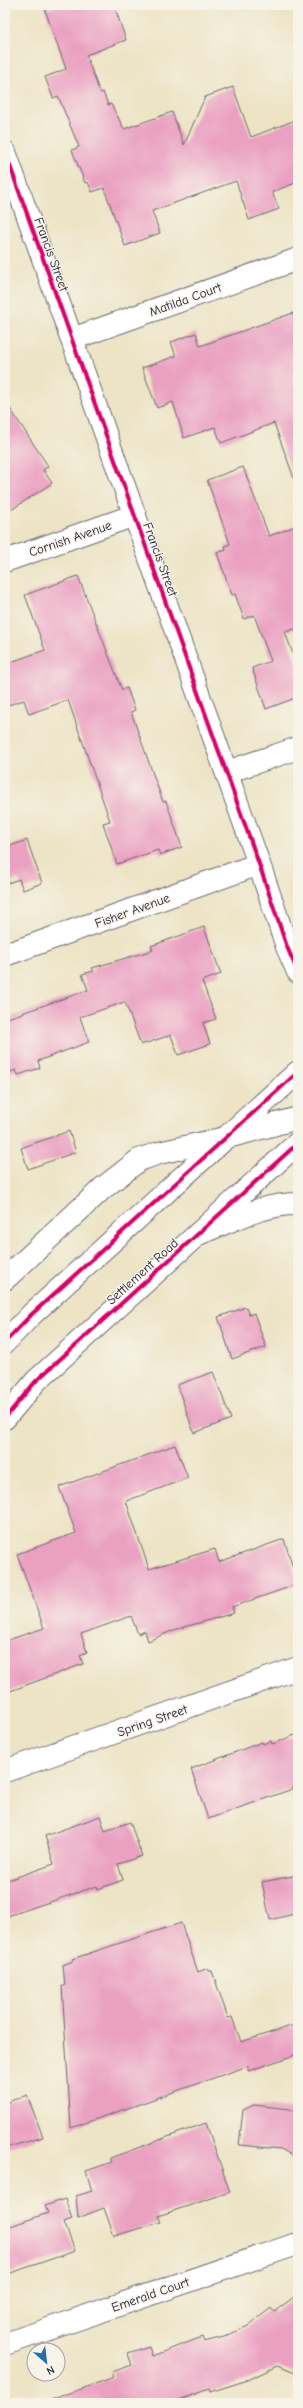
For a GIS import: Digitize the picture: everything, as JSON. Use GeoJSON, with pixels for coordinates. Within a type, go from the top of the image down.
{"type":"FeatureCollection","features":[{"type":"Feature","properties":{"kind":"main road","name":"Francis Street"},"geometry":{"type":"LineString","coordinates":[[5,152],[259,864],[287,947],[298,972]]}},
{"type":"Feature","properties":{"kind":"main road","name":"Matilda Court"},"geometry":{"type":"LineString","coordinates":[[72,339],[298,259]]}},
{"type":"Feature","properties":{"kind":"main road","name":"Cornish Avenue"},"geometry":{"type":"LineString","coordinates":[[5,561],[135,515]]}},
{"type":"Feature","properties":{"kind":"main road"},"geometry":{"type":"LineString","coordinates":[[226,772],[298,748]]}},
{"type":"Feature","properties":{"kind":"main road","name":"Fisher Avenue"},"geometry":{"type":"LineString","coordinates":[[5,955],[259,864]]}},
{"type":"Feature","properties":{"kind":"main road"},"geometry":{"type":"LineString","coordinates":[[5,1342],[32,1314],[298,1072]]}},
{"type":"Feature","properties":{"kind":"main road"},"geometry":{"type":"LineString","coordinates":[[5,1279],[103,1188],[139,1160],[159,1153],[225,1138],[298,1118]]}},
{"type":"Feature","properties":{"kind":"main road","name":"Settlement Road"},"geometry":{"type":"LineString","coordinates":[[5,1418],[36,1381],[298,1144]]}},
{"type":"Feature","properties":{"kind":"main road"},"geometry":{"type":"LineString","coordinates":[[196,1235],[261,1210],[283,1204],[298,1204]]}},
{"type":"Feature","properties":{"kind":"main road","name":"Spring Street"},"geometry":{"type":"LineString","coordinates":[[5,1771],[298,1668]]}},
{"type":"Feature","properties":{"kind":"main road","name":"Emerald Court"},"geometry":{"type":"LineString","coordinates":[[5,2344],[294,2245]]}},
{"type":"Feature","properties":{"kind":"building"},"geometry":{"type":"Polygon","coordinates":[[[59,5],[114,5],[126,40],[86,55],[100,93],[103,92],[108,105],[111,104],[124,129],[172,112],[184,145],[205,97],[233,87],[251,137],[298,119],[298,182],[272,192],[279,209],[249,220],[236,181],[152,211],[160,233],[125,246],[104,188],[92,192],[88,182],[85,183],[72,150],[79,147],[58,96],[53,98],[45,77],[66,69],[45,10],[59,5]]]}},
{"type":"Feature","properties":{"kind":"building"},"geometry":{"type":"Polygon","coordinates":[[[293,313],[298,326],[298,480],[295,481],[274,423],[221,443],[215,427],[184,438],[173,402],[157,408],[142,368],[176,356],[171,342],[196,333],[200,346],[293,313]]]}},
{"type":"Feature","properties":{"kind":"building"},"geometry":{"type":"Polygon","coordinates":[[[5,401],[48,466],[43,470],[52,483],[5,514],[5,401]]]}},
{"type":"Feature","properties":{"kind":"building"},"geometry":{"type":"Polygon","coordinates":[[[243,467],[269,536],[298,525],[298,628],[285,632],[298,668],[298,697],[266,709],[252,668],[271,661],[254,615],[244,619],[235,594],[232,595],[217,553],[226,550],[225,546],[230,544],[207,480],[243,467]]]}},
{"type":"Feature","properties":{"kind":"building"},"geometry":{"type":"Polygon","coordinates":[[[78,576],[122,690],[127,688],[135,710],[131,712],[163,802],[166,801],[182,847],[160,855],[158,850],[117,864],[103,823],[110,821],[68,700],[29,714],[24,700],[5,706],[5,664],[45,650],[25,595],[78,576]]]}},
{"type":"Feature","properties":{"kind":"building"},"geometry":{"type":"Polygon","coordinates":[[[27,840],[42,883],[23,890],[19,879],[5,884],[5,848],[27,840]]]}},
{"type":"Feature","properties":{"kind":"building"},"geometry":{"type":"Polygon","coordinates":[[[204,927],[221,974],[202,981],[216,1019],[203,1023],[210,1044],[178,1055],[171,1035],[141,1045],[125,1002],[80,1017],[89,1042],[38,1061],[40,1068],[18,1075],[16,1070],[5,1074],[5,1019],[88,990],[82,974],[94,971],[92,968],[153,950],[151,946],[204,927]]]}},
{"type":"Feature","properties":{"kind":"building"},"geometry":{"type":"Polygon","coordinates":[[[69,1131],[76,1152],[28,1169],[21,1148],[69,1131]]]}},
{"type":"Feature","properties":{"kind":"building"},"geometry":{"type":"Polygon","coordinates":[[[246,1307],[249,1315],[254,1313],[266,1347],[232,1359],[218,1317],[246,1307]]]}},
{"type":"Feature","properties":{"kind":"building"},"geometry":{"type":"Polygon","coordinates":[[[213,1372],[231,1419],[194,1433],[177,1385],[213,1372]]]}},
{"type":"Feature","properties":{"kind":"building"},"geometry":{"type":"Polygon","coordinates":[[[175,1445],[188,1478],[126,1501],[149,1569],[215,1549],[219,1562],[284,1539],[298,1584],[232,1607],[234,1613],[174,1630],[148,1641],[145,1631],[138,1634],[131,1616],[81,1634],[87,1652],[80,1655],[83,1664],[5,1693],[5,1641],[44,1628],[17,1554],[76,1533],[59,1487],[175,1445]]]}},
{"type":"Feature","properties":{"kind":"building"},"geometry":{"type":"Polygon","coordinates":[[[298,1734],[298,1787],[208,1819],[191,1769],[262,1742],[263,1744],[271,1741],[272,1744],[298,1734]]]}},
{"type":"Feature","properties":{"kind":"building"},"geometry":{"type":"Polygon","coordinates":[[[100,1816],[105,1831],[130,1822],[142,1856],[118,1864],[123,1880],[98,1889],[97,1886],[5,1917],[5,1881],[54,1864],[45,1836],[100,1816]]]}},
{"type":"Feature","properties":{"kind":"building"},"geometry":{"type":"Polygon","coordinates":[[[298,1875],[298,1913],[270,1920],[262,1882],[298,1875]]]}},
{"type":"Feature","properties":{"kind":"building"},"geometry":{"type":"Polygon","coordinates":[[[181,1923],[198,1972],[208,1968],[209,1971],[212,1971],[228,2018],[232,2017],[241,2042],[294,2025],[298,2037],[298,2054],[248,2071],[248,2066],[71,2128],[62,1986],[65,1986],[63,1965],[73,1961],[72,1959],[181,1923]]]}},
{"type":"Feature","properties":{"kind":"building"},"geometry":{"type":"Polygon","coordinates":[[[27,2095],[43,2137],[5,2148],[5,2103],[27,2095]]]}},
{"type":"Feature","properties":{"kind":"building"},"geometry":{"type":"Polygon","coordinates":[[[254,2105],[290,2109],[298,2113],[298,2159],[281,2149],[239,2145],[243,2110],[254,2105]]]}},
{"type":"Feature","properties":{"kind":"building"},"geometry":{"type":"Polygon","coordinates":[[[206,2123],[230,2192],[158,2216],[161,2222],[114,2236],[104,2208],[78,2218],[76,2196],[92,2191],[86,2171],[112,2162],[110,2158],[206,2123]]]}},
{"type":"Feature","properties":{"kind":"building"},"geometry":{"type":"Polygon","coordinates":[[[65,2199],[72,2219],[64,2222],[75,2251],[5,2275],[5,2228],[48,2213],[45,2206],[65,2199]]]}},
{"type":"Feature","properties":{"kind":"building"},"geometry":{"type":"Polygon","coordinates":[[[298,2294],[298,2374],[277,2366],[248,2380],[210,2392],[209,2389],[171,2403],[51,2403],[51,2400],[114,2377],[112,2372],[132,2365],[128,2354],[149,2347],[152,2356],[202,2337],[204,2342],[224,2337],[248,2326],[271,2308],[274,2312],[298,2294]]]}},
{"type":"Feature","properties":{"kind":"cycle path"},"geometry":{"type":"LineString","coordinates":[[5,152],[259,864],[287,947],[298,972]]}},
{"type":"Feature","properties":{"kind":"cycle path"},"geometry":{"type":"LineString","coordinates":[[5,1342],[32,1314],[298,1072]]}},
{"type":"Feature","properties":{"kind":"cycle path"},"geometry":{"type":"LineString","coordinates":[[5,1418],[36,1381],[298,1143]]}}]}
